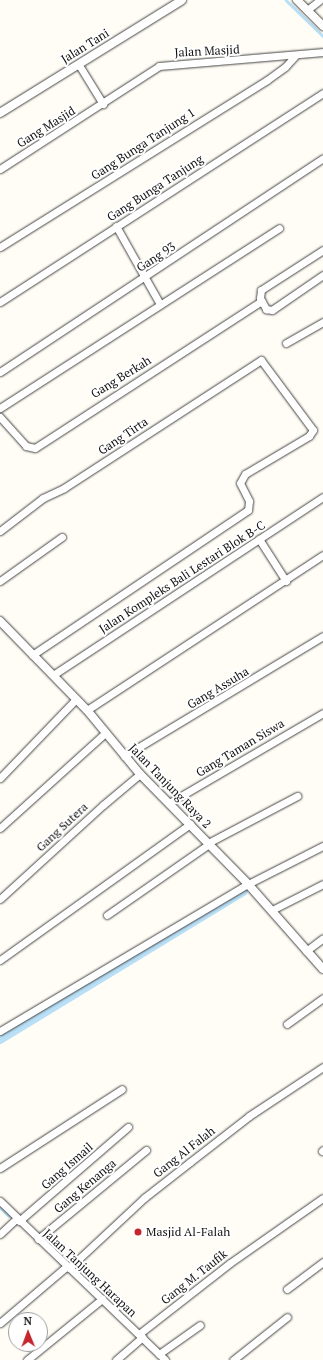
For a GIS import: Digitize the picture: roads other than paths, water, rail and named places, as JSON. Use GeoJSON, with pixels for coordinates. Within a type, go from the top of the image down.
{"type":"FeatureCollection","features":[{"type":"Feature","properties":{"kind":"street","name":"Jalan Tani"},"geometry":{"type":"LineString","coordinates":[[0,113],[182,0]]}},
{"type":"Feature","properties":{"kind":"street"},"geometry":{"type":"LineString","coordinates":[[297,0],[323,26]]}},
{"type":"Feature","properties":{"kind":"street"},"geometry":{"type":"LineString","coordinates":[[307,10],[320,0]]}},
{"type":"Feature","properties":{"kind":"street","name":"Jalan Masjid"},"geometry":{"type":"LineString","coordinates":[[103,104],[159,66],[295,56],[323,52]]}},
{"type":"Feature","properties":{"kind":"street","name":"Gang Bunga Tanjung 1"},"geometry":{"type":"LineString","coordinates":[[0,247],[267,80],[285,67],[295,56]]}},
{"type":"Feature","properties":{"kind":"street"},"geometry":{"type":"LineString","coordinates":[[79,64],[103,104]]}},
{"type":"Feature","properties":{"kind":"street","name":"Gang Bunga Tanjung"},"geometry":{"type":"LineString","coordinates":[[0,302],[323,92]]}},
{"type":"Feature","properties":{"kind":"street","name":"Gang Masjid"},"geometry":{"type":"LineString","coordinates":[[0,169],[103,104]]}},
{"type":"Feature","properties":{"kind":"street","name":"Gang 93"},"geometry":{"type":"LineString","coordinates":[[0,372],[323,158]]}},
{"type":"Feature","properties":{"kind":"street"},"geometry":{"type":"LineString","coordinates":[[116,226],[160,304]]}},
{"type":"Feature","properties":{"kind":"street"},"geometry":{"type":"LineString","coordinates":[[0,408],[279,228]]}},
{"type":"Feature","properties":{"kind":"street"},"geometry":{"type":"LineString","coordinates":[[323,250],[261,290],[261,301],[266,309],[272,310],[323,275]]}},
{"type":"Feature","properties":{"kind":"street","name":"Gang Berkah"},"geometry":{"type":"LineString","coordinates":[[0,417],[26,446],[35,448],[261,301]]}},
{"type":"Feature","properties":{"kind":"street"},"geometry":{"type":"LineString","coordinates":[[286,343],[323,322]]}},
{"type":"Feature","properties":{"kind":"street","name":"Gang Tirta"},"geometry":{"type":"LineString","coordinates":[[0,531],[42,498],[64,488],[261,360],[311,426],[312,433],[245,474],[240,483],[249,501],[248,510],[32,655]]}},
{"type":"Feature","properties":{"kind":"street","name":"Jalan Kompleks Bali Lestari Blok B-C"},"geometry":{"type":"LineString","coordinates":[[53,675],[323,497]]}},
{"type":"Feature","properties":{"kind":"street"},"geometry":{"type":"LineString","coordinates":[[0,581],[62,537]]}},
{"type":"Feature","properties":{"kind":"street"},"geometry":{"type":"LineString","coordinates":[[259,539],[286,581]]}},
{"type":"Feature","properties":{"kind":"street"},"geometry":{"type":"LineString","coordinates":[[86,710],[286,581],[323,555]]}},
{"type":"Feature","properties":{"kind":"street","name":"Jalan Tanjung Raya 2"},"geometry":{"type":"LineString","coordinates":[[0,621],[76,699],[104,734],[140,774],[248,884],[323,969]]}},
{"type":"Feature","properties":{"kind":"street","name":"Gang Assuha"},"geometry":{"type":"LineString","coordinates":[[124,756],[323,636]]}},
{"type":"Feature","properties":{"kind":"street"},"geometry":{"type":"LineString","coordinates":[[0,778],[76,699]]}},
{"type":"Feature","properties":{"kind":"street","name":"Gang Taman Siswa"},"geometry":{"type":"LineString","coordinates":[[169,803],[323,713]]}},
{"type":"Feature","properties":{"kind":"street"},"geometry":{"type":"LineString","coordinates":[[0,828],[104,734]]}},
{"type":"Feature","properties":{"kind":"street","name":"Gang Sutera"},"geometry":{"type":"LineString","coordinates":[[0,899],[103,804],[140,774]]}},
{"type":"Feature","properties":{"kind":"street"},"geometry":{"type":"LineString","coordinates":[[107,915],[209,844],[296,796]]}},
{"type":"Feature","properties":{"kind":"street"},"geometry":{"type":"LineString","coordinates":[[0,960],[190,824]]}},
{"type":"Feature","properties":{"kind":"street"},"geometry":{"type":"LineString","coordinates":[[0,1031],[248,884],[323,846]]}},
{"type":"Feature","properties":{"kind":"street"},"geometry":{"type":"LineString","coordinates":[[272,910],[323,884]]}},
{"type":"Feature","properties":{"kind":"street"},"geometry":{"type":"LineString","coordinates":[[306,951],[323,938]]}},
{"type":"Feature","properties":{"kind":"street"},"geometry":{"type":"LineString","coordinates":[[287,1024],[323,998]]}},
{"type":"Feature","properties":{"kind":"street","name":"Gang Al Falah"},"geometry":{"type":"LineString","coordinates":[[1,1321],[68,1267],[184,1166],[249,1116],[323,1067]]}},
{"type":"Feature","properties":{"kind":"street"},"geometry":{"type":"LineString","coordinates":[[0,1168],[122,1089]]}},
{"type":"Feature","properties":{"kind":"street","name":"Gang Ismail"},"geometry":{"type":"LineString","coordinates":[[0,1234],[128,1127]]}},
{"type":"Feature","properties":{"kind":"street","name":"Gang Kenanga"},"geometry":{"type":"LineString","coordinates":[[38,1239],[146,1150]]}},
{"type":"Feature","properties":{"kind":"street","name":"Gang M. Taufik"},"geometry":{"type":"LineString","coordinates":[[116,1360],[140,1335],[230,1263],[323,1198]]}},
{"type":"Feature","properties":{"kind":"street","name":"Jalan Tanjung Harapan"},"geometry":{"type":"LineString","coordinates":[[0,1201],[18,1220],[166,1360]]}},
{"type":"Feature","properties":{"kind":"street"},"geometry":{"type":"LineString","coordinates":[[287,1289],[323,1262]]}},
{"type":"Feature","properties":{"kind":"street"},"geometry":{"type":"LineString","coordinates":[[27,1360],[102,1299]]}},
{"type":"Feature","properties":{"kind":"street"},"geometry":{"type":"LineString","coordinates":[[233,1360],[287,1317]]}},
{"type":"Feature","properties":{"kind":"street"},"geometry":{"type":"LineString","coordinates":[[159,1354],[200,1325]]}},
{"type":"Feature","properties":{"kind":"waterway"},"geometry":{"type":"LineString","coordinates":[[286,0],[323,36]]}},
{"type":"Feature","properties":{"kind":"waterway"},"geometry":{"type":"LineString","coordinates":[[0,1040],[243,892]]}},
{"type":"Feature","properties":{"kind":"waterway"},"geometry":{"type":"LineString","coordinates":[[1,1208],[9,1216]]}},
{"type":"Feature","properties":{"kind":"place","name":"Masjid Al-Falah"},"geometry":{"type":"Point","coordinates":[138,1232]}}]}
